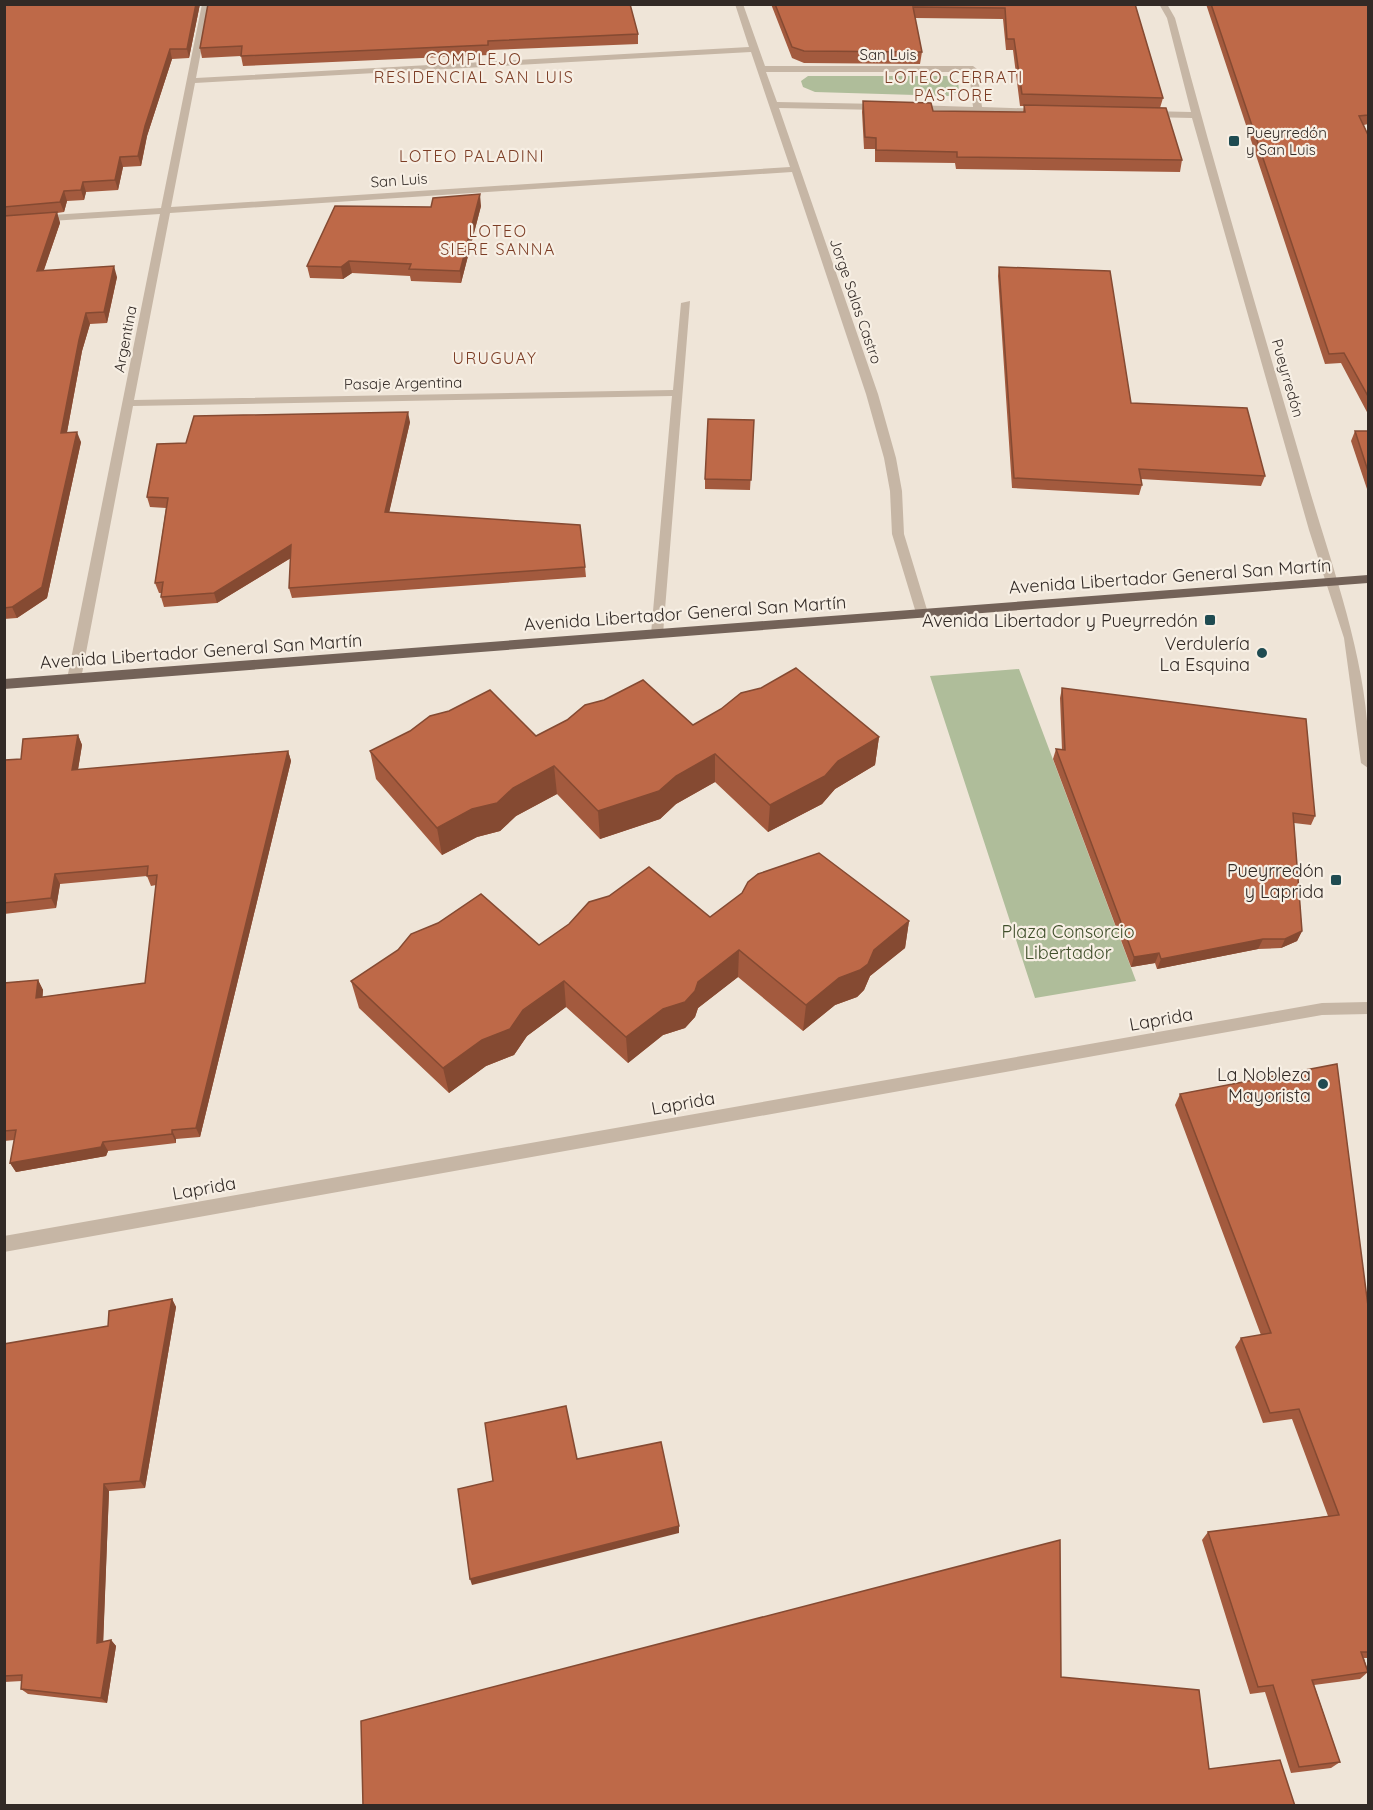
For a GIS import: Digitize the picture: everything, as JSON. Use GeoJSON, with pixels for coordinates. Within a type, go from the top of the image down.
{"type":"FeatureCollection","features":[{"type":"Feature","properties":{"kind":"main road","name":"Avenida Libertador General San Martín"},"geometry":{"type":"LineString","coordinates":[[4,684],[1368,579]]}},
{"type":"Feature","properties":{"kind":"street","name":"Argentina"},"geometry":{"type":"LineString","coordinates":[[74,679],[206,4]]}},
{"type":"Feature","properties":{"kind":"street","name":"Jorge Salas Castro"},"geometry":{"type":"LineString","coordinates":[[739,4],[872,394],[890,459],[896,491],[898,534],[922,613]]}},
{"type":"Feature","properties":{"kind":"street","name":"Pueyrredón"},"geometry":{"type":"LineString","coordinates":[[1163,4],[1171,18],[1196,115],[1331,582],[1350,638],[1368,763]]}},
{"type":"Feature","properties":{"kind":"street"},"geometry":{"type":"LineString","coordinates":[[191,81],[754,49]]}},
{"type":"Feature","properties":{"kind":"street","name":"San Luis"},"geometry":{"type":"LineString","coordinates":[[761,69],[973,69],[978,110]]}},
{"type":"Feature","properties":{"kind":"street"},"geometry":{"type":"LineString","coordinates":[[773,105],[887,108]]}},
{"type":"Feature","properties":{"kind":"street"},"geometry":{"type":"LineString","coordinates":[[898,108],[1058,112]]}},
{"type":"Feature","properties":{"kind":"street"},"geometry":{"type":"LineString","coordinates":[[1139,114],[1196,115]]}},
{"type":"Feature","properties":{"kind":"street","name":"San Luis"},"geometry":{"type":"LineString","coordinates":[[4,221],[795,169]]}},
{"type":"Feature","properties":{"kind":"street"},"geometry":{"type":"LineString","coordinates":[[657,633],[686,303]]}},
{"type":"Feature","properties":{"kind":"street","name":"Pasaje Argentina"},"geometry":{"type":"LineString","coordinates":[[128,403],[678,393]]}},
{"type":"Feature","properties":{"kind":"street","name":"Laprida"},"geometry":{"type":"LineString","coordinates":[[4,1244],[1322,1009],[1368,1008]]}},
{"type":"Feature","properties":{"kind":"green space"},"geometry":{"type":"Polygon","coordinates":[[[808,76],[947,76],[958,81],[959,91],[949,96],[815,92],[803,87],[801,81],[808,76]]]}},
{"type":"Feature","properties":{"kind":"green space","name":"Plaza Consorcio Libertador"},"geometry":{"type":"Polygon","coordinates":[[[1019,669],[1136,981],[1035,998],[930,676],[1019,669]]]}},
{"type":"Feature","properties":{"kind":"building"},"geometry":{"type":"Polygon","coordinates":[[[4,4],[196,4],[187,49],[170,49],[145,126],[138,156],[120,157],[115,180],[83,182],[81,190],[64,191],[60,202],[4,207],[4,4]]]}},
{"type":"Feature","properties":{"kind":"building"},"geometry":{"type":"Polygon","coordinates":[[[208,4],[630,4],[638,34],[488,41],[488,45],[241,56],[242,46],[200,48],[208,4]]]}},
{"type":"Feature","properties":{"kind":"building"},"geometry":{"type":"Polygon","coordinates":[[[775,4],[1135,4],[1163,98],[1022,94],[1014,39],[1007,39],[1005,8],[913,7],[922,52],[804,51],[792,47],[775,4]]]}},
{"type":"Feature","properties":{"kind":"building"},"geometry":{"type":"Polygon","coordinates":[[[1211,4],[1368,4],[1368,115],[1359,116],[1368,135],[1368,396],[1344,353],[1329,354],[1211,4]]]}},
{"type":"Feature","properties":{"kind":"building"},"geometry":{"type":"Polygon","coordinates":[[[863,101],[931,103],[933,111],[1025,112],[1024,105],[1166,108],[1182,160],[957,157],[957,152],[876,150],[876,138],[865,137],[863,101]]]}},
{"type":"Feature","properties":{"kind":"building"},"geometry":{"type":"Polygon","coordinates":[[[480,194],[460,271],[409,269],[411,264],[349,261],[341,267],[307,266],[335,206],[431,207],[433,198],[480,194]]]}},
{"type":"Feature","properties":{"kind":"building"},"geometry":{"type":"Polygon","coordinates":[[[57,212],[37,271],[114,266],[104,312],[86,313],[79,340],[61,433],[77,432],[42,587],[12,607],[4,608],[4,216],[57,212]]]}},
{"type":"Feature","properties":{"kind":"building"},"geometry":{"type":"Polygon","coordinates":[[[999,267],[1110,271],[1131,403],[1247,408],[1265,476],[1139,469],[1142,485],[1014,478],[999,267]]]}},
{"type":"Feature","properties":{"kind":"building"},"geometry":{"type":"Polygon","coordinates":[[[408,412],[385,512],[580,525],[585,567],[289,588],[291,545],[214,593],[161,597],[163,582],[155,583],[168,498],[147,497],[157,444],[186,443],[194,416],[408,412]]]}},
{"type":"Feature","properties":{"kind":"building"},"geometry":{"type":"Polygon","coordinates":[[[708,419],[754,420],[751,480],[705,479],[708,419]]]}},
{"type":"Feature","properties":{"kind":"building"},"geometry":{"type":"Polygon","coordinates":[[[1355,431],[1368,431],[1368,471],[1355,431]]]}},
{"type":"Feature","properties":{"kind":"building"},"geometry":{"type":"Polygon","coordinates":[[[796,668],[879,737],[838,761],[825,776],[770,805],[715,754],[676,776],[659,791],[598,811],[554,766],[513,788],[497,803],[472,809],[437,828],[370,751],[410,731],[430,716],[449,711],[490,690],[536,736],[567,720],[585,705],[604,700],[643,680],[693,725],[721,709],[741,693],[761,688],[796,668]]]}},
{"type":"Feature","properties":{"kind":"building"},"geometry":{"type":"Polygon","coordinates":[[[1062,688],[1306,719],[1315,816],[1293,813],[1302,931],[1285,939],[1263,939],[1161,959],[1159,953],[1134,957],[1056,749],[1065,750],[1062,688]]]}},
{"type":"Feature","properties":{"kind":"building"},"geometry":{"type":"Polygon","coordinates":[[[78,735],[72,770],[288,751],[196,1128],[172,1130],[172,1134],[103,1142],[101,1147],[10,1163],[16,1130],[4,1131],[4,983],[38,980],[36,998],[145,983],[157,875],[147,876],[148,866],[55,874],[51,898],[4,903],[5,760],[21,759],[23,739],[78,735]]]}},
{"type":"Feature","properties":{"kind":"building"},"geometry":{"type":"Polygon","coordinates":[[[819,853],[909,921],[874,950],[868,964],[860,970],[839,978],[806,1005],[739,950],[698,982],[695,991],[685,1002],[663,1009],[626,1037],[564,981],[523,1010],[510,1029],[482,1040],[443,1068],[351,981],[398,950],[411,934],[438,923],[481,894],[539,945],[569,924],[589,902],[609,896],[649,867],[710,917],[742,893],[748,882],[758,874],[819,853]]]}},
{"type":"Feature","properties":{"kind":"building"},"geometry":{"type":"Polygon","coordinates":[[[1337,1064],[1368,1306],[1368,1652],[1361,1652],[1368,1672],[1312,1680],[1340,1762],[1299,1767],[1273,1685],[1258,1687],[1208,1532],[1339,1515],[1299,1409],[1270,1413],[1241,1338],[1271,1333],[1180,1094],[1337,1064]]]}},
{"type":"Feature","properties":{"kind":"building"},"geometry":{"type":"Polygon","coordinates":[[[172,1299],[140,1481],[104,1484],[97,1643],[111,1640],[101,1698],[21,1689],[22,1675],[4,1676],[4,1344],[108,1326],[109,1311],[172,1299]]]}},
{"type":"Feature","properties":{"kind":"building"},"geometry":{"type":"Polygon","coordinates":[[[566,1406],[577,1459],[661,1442],[679,1526],[470,1579],[458,1489],[493,1481],[485,1423],[566,1406]]]}},
{"type":"Feature","properties":{"kind":"building"},"geometry":{"type":"Polygon","coordinates":[[[1060,1540],[1061,1677],[1199,1690],[1209,1769],[1280,1760],[1295,1806],[363,1806],[361,1721],[1060,1540]]]}},
{"type":"Feature","properties":{"kind":"place","name":"Pueyrredón y San Luis"},"geometry":{"type":"Point","coordinates":[1234,141]}},
{"type":"Feature","properties":{"kind":"place","name":"Avenida Libertador y Pueyrredón"},"geometry":{"type":"Point","coordinates":[1210,620]}},
{"type":"Feature","properties":{"kind":"place","name":"Verdulería La Esquina"},"geometry":{"type":"Point","coordinates":[1262,653]}},
{"type":"Feature","properties":{"kind":"place","name":"Pueyrredón y Laprida"},"geometry":{"type":"Point","coordinates":[1336,880]}},
{"type":"Feature","properties":{"kind":"place","name":"La Nobleza Mayorista"},"geometry":{"type":"Point","coordinates":[1323,1084]}},
{"type":"Feature","properties":{"kind":"district","name":"COMPLEJO RESIDENCIAL SAN LUIS"},"geometry":{"type":"Point","coordinates":[474,68]}},
{"type":"Feature","properties":{"kind":"district","name":"LOTEO CERRATI PASTORE"},"geometry":{"type":"Point","coordinates":[954,86]}},
{"type":"Feature","properties":{"kind":"district","name":"LOTEO PALADINI"},"geometry":{"type":"Point","coordinates":[472,156]}},
{"type":"Feature","properties":{"kind":"district","name":"LOTEO SIERE SANNA"},"geometry":{"type":"Point","coordinates":[498,240]}},
{"type":"Feature","properties":{"kind":"district","name":"URUGUAY"},"geometry":{"type":"Point","coordinates":[495,358]}}]}
